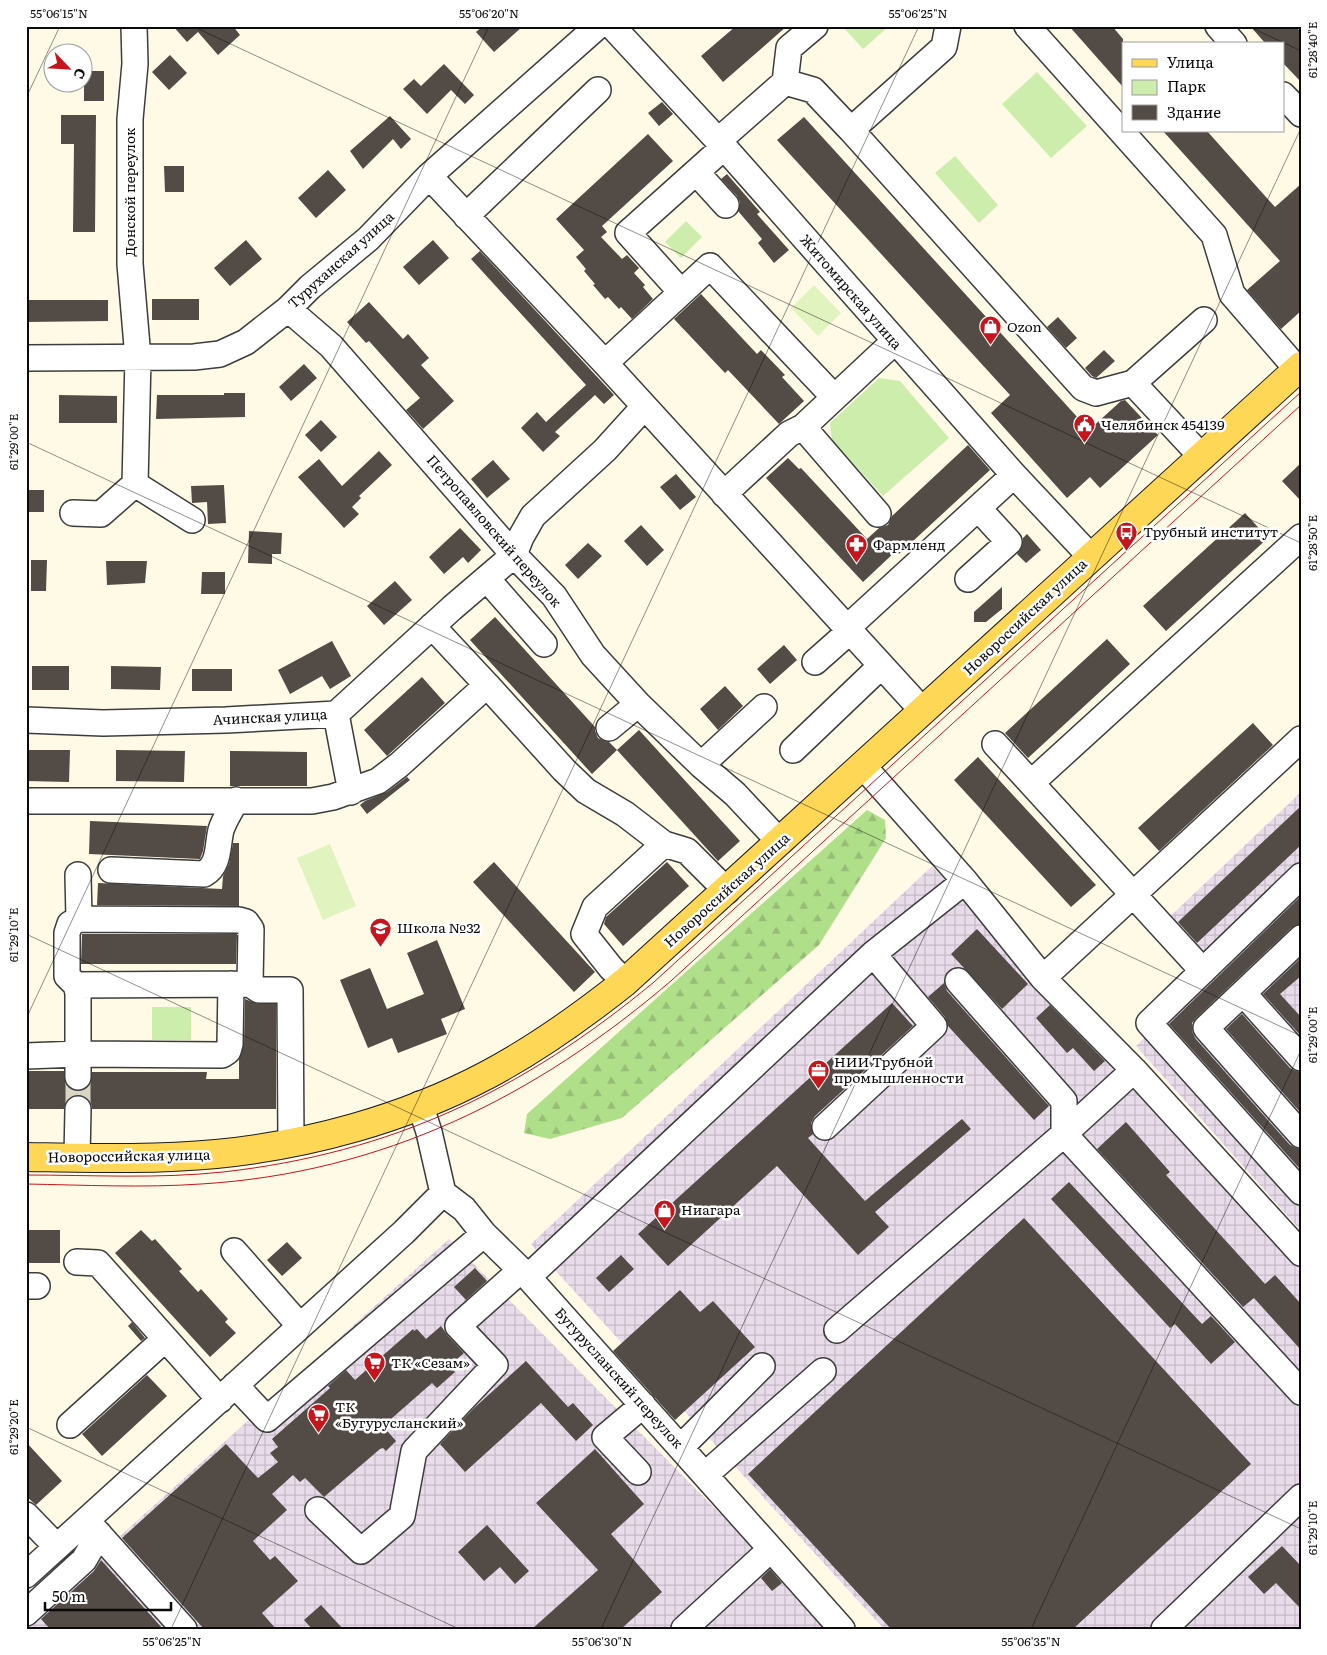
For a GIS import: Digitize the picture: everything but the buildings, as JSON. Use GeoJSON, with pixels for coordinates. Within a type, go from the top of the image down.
{"type":"FeatureCollection","features":[{"type":"Feature","properties":{"kind":"main road","name":"Новороссийская улица"},"geometry":{"type":"LineString","coordinates":[[26,1157],[168,1157],[229,1153],[291,1143],[339,1132],[420,1104],[486,1075],[521,1055],[589,1011],[625,982],[727,891],[1299,367]]}},
{"type":"Feature","properties":{"kind":"street","name":"Донской переулок"},"geometry":{"type":"LineString","coordinates":[[134,26],[135,64],[130,119],[130,264],[138,358],[135,484]]}},
{"type":"Feature","properties":{"kind":"street","name":"Туруханская улица"},"geometry":{"type":"LineString","coordinates":[[26,358],[194,357],[220,354],[246,342],[288,309],[310,287],[368,239],[429,176],[598,26]]}},
{"type":"Feature","properties":{"kind":"street","name":"Житомирская улица"},"geometry":{"type":"LineString","coordinates":[[612,26],[721,144],[1014,475],[1091,557]]}},
{"type":"Feature","properties":{"kind":"street"},"geometry":{"type":"LineString","coordinates":[[681,292],[628,233],[696,172],[721,144],[785,82],[789,48],[815,26]]}},
{"type":"Feature","properties":{"kind":"street"},"geometry":{"type":"LineString","coordinates":[[851,130],[944,46],[948,26]]}},
{"type":"Feature","properties":{"kind":"street"},"geometry":{"type":"LineString","coordinates":[[1027,26],[1214,235],[1232,294],[1299,367]]}},
{"type":"Feature","properties":{"kind":"street"},"geometry":{"type":"LineString","coordinates":[[1218,26],[1232,42]]}},
{"type":"Feature","properties":{"kind":"street"},"geometry":{"type":"LineString","coordinates":[[785,82],[813,90],[1083,388],[1096,393],[1133,383],[1204,320]]}},
{"type":"Feature","properties":{"kind":"street"},"geometry":{"type":"LineString","coordinates":[[466,216],[598,90]]}},
{"type":"Feature","properties":{"kind":"street"},"geometry":{"type":"LineString","coordinates":[[1284,96],[1301,114]]}},
{"type":"Feature","properties":{"kind":"street"},"geometry":{"type":"LineString","coordinates":[[696,172],[726,205]]}},
{"type":"Feature","properties":{"kind":"street"},"geometry":{"type":"LineString","coordinates":[[429,176],[605,363],[923,710]]}},
{"type":"Feature","properties":{"kind":"street"},"geometry":{"type":"LineString","coordinates":[[605,363],[710,266],[834,397]]}},
{"type":"Feature","properties":{"kind":"street","name":"Петропавловский переулок"},"geometry":{"type":"LineString","coordinates":[[288,309],[331,346],[514,555],[554,596],[593,655],[638,704],[701,765],[735,794],[780,842]]}},
{"type":"Feature","properties":{"kind":"street"},"geometry":{"type":"LineString","coordinates":[[724,494],[789,434],[803,427],[895,341]]}},
{"type":"Feature","properties":{"kind":"street"},"geometry":{"type":"LineString","coordinates":[[1133,383],[1201,456]]}},
{"type":"Feature","properties":{"kind":"street"},"geometry":{"type":"LineString","coordinates":[[514,555],[521,537],[533,516],[605,450],[644,407]]}},
{"type":"Feature","properties":{"kind":"street"},"geometry":{"type":"LineString","coordinates":[[803,427],[878,514]]}},
{"type":"Feature","properties":{"kind":"street"},"geometry":{"type":"LineString","coordinates":[[815,662],[1014,475]]}},
{"type":"Feature","properties":{"kind":"street"},"geometry":{"type":"LineString","coordinates":[[73,513],[101,514],[135,484],[192,520]]}},
{"type":"Feature","properties":{"kind":"street"},"geometry":{"type":"LineString","coordinates":[[968,579],[1009,542],[978,508]]}},
{"type":"Feature","properties":{"kind":"street"},"geometry":{"type":"LineString","coordinates":[[1031,783],[1301,537]]}},
{"type":"Feature","properties":{"kind":"street","name":"Ачинская улица"},"geometry":{"type":"LineString","coordinates":[[26,720],[103,723],[226,720],[336,714],[432,626],[514,555]]}},
{"type":"Feature","properties":{"kind":"street"},"geometry":{"type":"LineString","coordinates":[[487,579],[544,644]]}},
{"type":"Feature","properties":{"kind":"street"},"geometry":{"type":"LineString","coordinates":[[432,626],[586,792],[625,814],[664,844],[687,852],[727,891]]}},
{"type":"Feature","properties":{"kind":"street"},"geometry":{"type":"LineString","coordinates":[[793,750],[882,666]]}},
{"type":"Feature","properties":{"kind":"street"},"geometry":{"type":"LineString","coordinates":[[26,800],[312,801],[351,792],[378,781],[399,765],[487,684]]}},
{"type":"Feature","properties":{"kind":"street"},"geometry":{"type":"LineString","coordinates":[[609,728],[638,704]]}},
{"type":"Feature","properties":{"kind":"street"},"geometry":{"type":"LineString","coordinates":[[701,765],[764,707]]}},
{"type":"Feature","properties":{"kind":"street"},"geometry":{"type":"LineString","coordinates":[[336,714],[351,792]]}},
{"type":"Feature","properties":{"kind":"street"},"geometry":{"type":"LineString","coordinates":[[1043,978],[1301,739]]}},
{"type":"Feature","properties":{"kind":"street"},"geometry":{"type":"LineString","coordinates":[[995,744],[1203,971]]}},
{"type":"Feature","properties":{"kind":"street"},"geometry":{"type":"LineString","coordinates":[[863,766],[965,882],[1043,978],[1134,1070],[1301,1253]]}},
{"type":"Feature","properties":{"kind":"street"},"geometry":{"type":"LineString","coordinates":[[111,870],[204,874],[211,870],[215,862],[222,829],[236,800]]}},
{"type":"Feature","properties":{"kind":"street"},"geometry":{"type":"LineString","coordinates":[[625,982],[611,968],[584,934],[595,907],[664,844]]}},
{"type":"Feature","properties":{"kind":"street"},"geometry":{"type":"LineString","coordinates":[[78,875],[79,919]]}},
{"type":"Feature","properties":{"kind":"street"},"geometry":{"type":"LineString","coordinates":[[1301,876],[1149,1023],[1301,1192]]}},
{"type":"Feature","properties":{"kind":"street"},"geometry":{"type":"LineString","coordinates":[[318,1510],[361,1551],[402,1516],[414,1451],[495,1365],[458,1326],[524,1274],[873,954],[965,882]]}},
{"type":"Feature","properties":{"kind":"street"},"geometry":{"type":"LineString","coordinates":[[26,1056],[78,1066],[222,1055],[228,1051],[230,1044],[251,929],[246,922],[239,920],[79,919],[70,924],[67,933],[67,976],[76,985],[78,1066]]}},
{"type":"Feature","properties":{"kind":"street"},"geometry":{"type":"LineString","coordinates":[[1301,938],[1206,1028],[1301,1135]]}},
{"type":"Feature","properties":{"kind":"street"},"geometry":{"type":"LineString","coordinates":[[826,1127],[934,1026],[873,954]]}},
{"type":"Feature","properties":{"kind":"street"},"geometry":{"type":"LineString","coordinates":[[958,981],[1064,1101],[1064,1134],[1301,1392]]}},
{"type":"Feature","properties":{"kind":"street"},"geometry":{"type":"LineString","coordinates":[[76,985],[240,984],[259,990],[290,990],[291,1143]]}},
{"type":"Feature","properties":{"kind":"street"},"geometry":{"type":"LineString","coordinates":[[1243,993],[1301,1058]]}},
{"type":"Feature","properties":{"kind":"street"},"geometry":{"type":"LineString","coordinates":[[1182,1060],[1211,1034]]}},
{"type":"Feature","properties":{"kind":"street"},"geometry":{"type":"LineString","coordinates":[[837,1330],[1064,1134],[1134,1070]]}},
{"type":"Feature","properties":{"kind":"street"},"geometry":{"type":"LineString","coordinates":[[26,1576],[57,1548],[93,1528],[228,1392],[404,1232],[443,1193],[430,1132],[420,1104]]}},
{"type":"Feature","properties":{"kind":"street"},"geometry":{"type":"LineString","coordinates":[[78,1109],[78,1158]]}},
{"type":"Feature","properties":{"kind":"street","name":"Бугурусланский переулок"},"geometry":{"type":"LineString","coordinates":[[443,1193],[464,1209],[484,1234],[524,1274],[643,1404],[842,1629]]}},
{"type":"Feature","properties":{"kind":"street"},"geometry":{"type":"LineString","coordinates":[[77,1262],[98,1263],[165,1339],[228,1392],[267,1419],[484,1234]]}},
{"type":"Feature","properties":{"kind":"street"},"geometry":{"type":"LineString","coordinates":[[234,1251],[300,1326]]}},
{"type":"Feature","properties":{"kind":"street"},"geometry":{"type":"LineString","coordinates":[[70,1425],[165,1339]]}},
{"type":"Feature","properties":{"kind":"street"},"geometry":{"type":"LineString","coordinates":[[681,1447],[762,1366]]}},
{"type":"Feature","properties":{"kind":"street"},"geometry":{"type":"LineString","coordinates":[[706,1475],[823,1372]]}},
{"type":"Feature","properties":{"kind":"street"},"geometry":{"type":"LineString","coordinates":[[638,1472],[606,1437],[643,1404]]}},
{"type":"Feature","properties":{"kind":"street"},"geometry":{"type":"LineString","coordinates":[[1164,1629],[1301,1497]]}},
{"type":"Feature","properties":{"kind":"street"},"geometry":{"type":"LineString","coordinates":[[26,1514],[57,1548]]}},
{"type":"Feature","properties":{"kind":"street"},"geometry":{"type":"LineString","coordinates":[[26,1613],[84,1560],[93,1528]]}},
{"type":"Feature","properties":{"kind":"street"},"geometry":{"type":"LineString","coordinates":[[93,1528],[184,1629]]}},
{"type":"Feature","properties":{"kind":"street"},"geometry":{"type":"LineString","coordinates":[[684,1629],[771,1549]]}},
{"type":"Feature","properties":{"kind":"shaded area"},"geometry":{"type":"Polygon","coordinates":[[[1301,792],[1301,1231],[1136,1046],[1205,978],[1158,928],[1301,792]]]}},
{"type":"Feature","properties":{"kind":"shaded area"},"geometry":{"type":"Polygon","coordinates":[[[932,866],[1301,1251],[1301,1629],[884,1629],[531,1244],[932,866]]]}},
{"type":"Feature","properties":{"kind":"shaded area"},"geometry":{"type":"Polygon","coordinates":[[[449,1239],[834,1629],[26,1629],[26,1621],[449,1239]]]}},
{"type":"Feature","properties":{"kind":"green space"},"geometry":{"type":"Polygon","coordinates":[[[849,26],[889,26],[863,49],[845,29],[849,26]]]}},
{"type":"Feature","properties":{"kind":"green space"},"geometry":{"type":"Polygon","coordinates":[[[1037,72],[1087,126],[1051,158],[1002,104],[1037,72]]]}},
{"type":"Feature","properties":{"kind":"green space"},"geometry":{"type":"Polygon","coordinates":[[[955,156],[998,205],[979,223],[935,173],[955,156]]]}},
{"type":"Feature","properties":{"kind":"green space"},"geometry":{"type":"Polygon","coordinates":[[[686,221],[702,237],[681,258],[665,242],[686,221]]]}},
{"type":"Feature","properties":{"kind":"green space"},"geometry":{"type":"Polygon","coordinates":[[[814,285],[841,313],[818,336],[791,308],[814,285]]]}},
{"type":"Feature","properties":{"kind":"green space"},"geometry":{"type":"Polygon","coordinates":[[[879,378],[900,381],[949,438],[883,496],[832,440],[830,423],[879,378]]]}},
{"type":"Feature","properties":{"kind":"green space"},"geometry":{"type":"Polygon","coordinates":[[[867,810],[885,820],[886,838],[819,945],[622,1118],[550,1139],[524,1133],[527,1114],[867,810]]]}},
{"type":"Feature","properties":{"kind":"green space"},"geometry":{"type":"Polygon","coordinates":[[[330,844],[356,906],[323,920],[297,858],[330,844]]]}},
{"type":"Feature","properties":{"kind":"green space"},"geometry":{"type":"Polygon","coordinates":[[[152,1007],[191,1007],[191,1040],[152,1040],[152,1007]]]}},
{"type":"Feature","properties":{"kind":"tunnel"},"geometry":{"type":"LineString","coordinates":[[78,1077],[78,1109]]}},
{"type":"Feature","properties":{"kind":"tram line"},"geometry":{"type":"LineString","coordinates":[[26,1175],[150,1176],[199,1174],[285,1163],[343,1149],[399,1132],[453,1110],[505,1085],[556,1055],[654,982],[1301,392]]}},
{"type":"Feature","properties":{"kind":"tram line"},"geometry":{"type":"LineString","coordinates":[[26,1184],[135,1186],[201,1184],[268,1177],[332,1164],[394,1145],[453,1122],[511,1093],[566,1060],[620,1022],[672,980],[1301,405]]}},
{"type":"Feature","properties":{"kind":"place","name":"Ozon"},"geometry":{"type":"Point","coordinates":[991,346]}},
{"type":"Feature","properties":{"kind":"place","name":"Челябинск 454139"},"geometry":{"type":"Point","coordinates":[1085,444]}},
{"type":"Feature","properties":{"kind":"place","name":"Трубный институт"},"geometry":{"type":"Point","coordinates":[1127,551]}},
{"type":"Feature","properties":{"kind":"place","name":"Фармленд"},"geometry":{"type":"Point","coordinates":[857,564]}},
{"type":"Feature","properties":{"kind":"place","name":"Школа №32"},"geometry":{"type":"Point","coordinates":[381,947]}},
{"type":"Feature","properties":{"kind":"place","name":"НИИ Трубной промышленности"},"geometry":{"type":"Point","coordinates":[818,1089]}},
{"type":"Feature","properties":{"kind":"place","name":"Ниагара"},"geometry":{"type":"Point","coordinates":[665,1229]}},
{"type":"Feature","properties":{"kind":"place","name":"ТК «Сезам»"},"geometry":{"type":"Point","coordinates":[375,1382]}},
{"type":"Feature","properties":{"kind":"place","name":"ТК «Бугурусланский»"},"geometry":{"type":"Point","coordinates":[319,1434]}}]}
